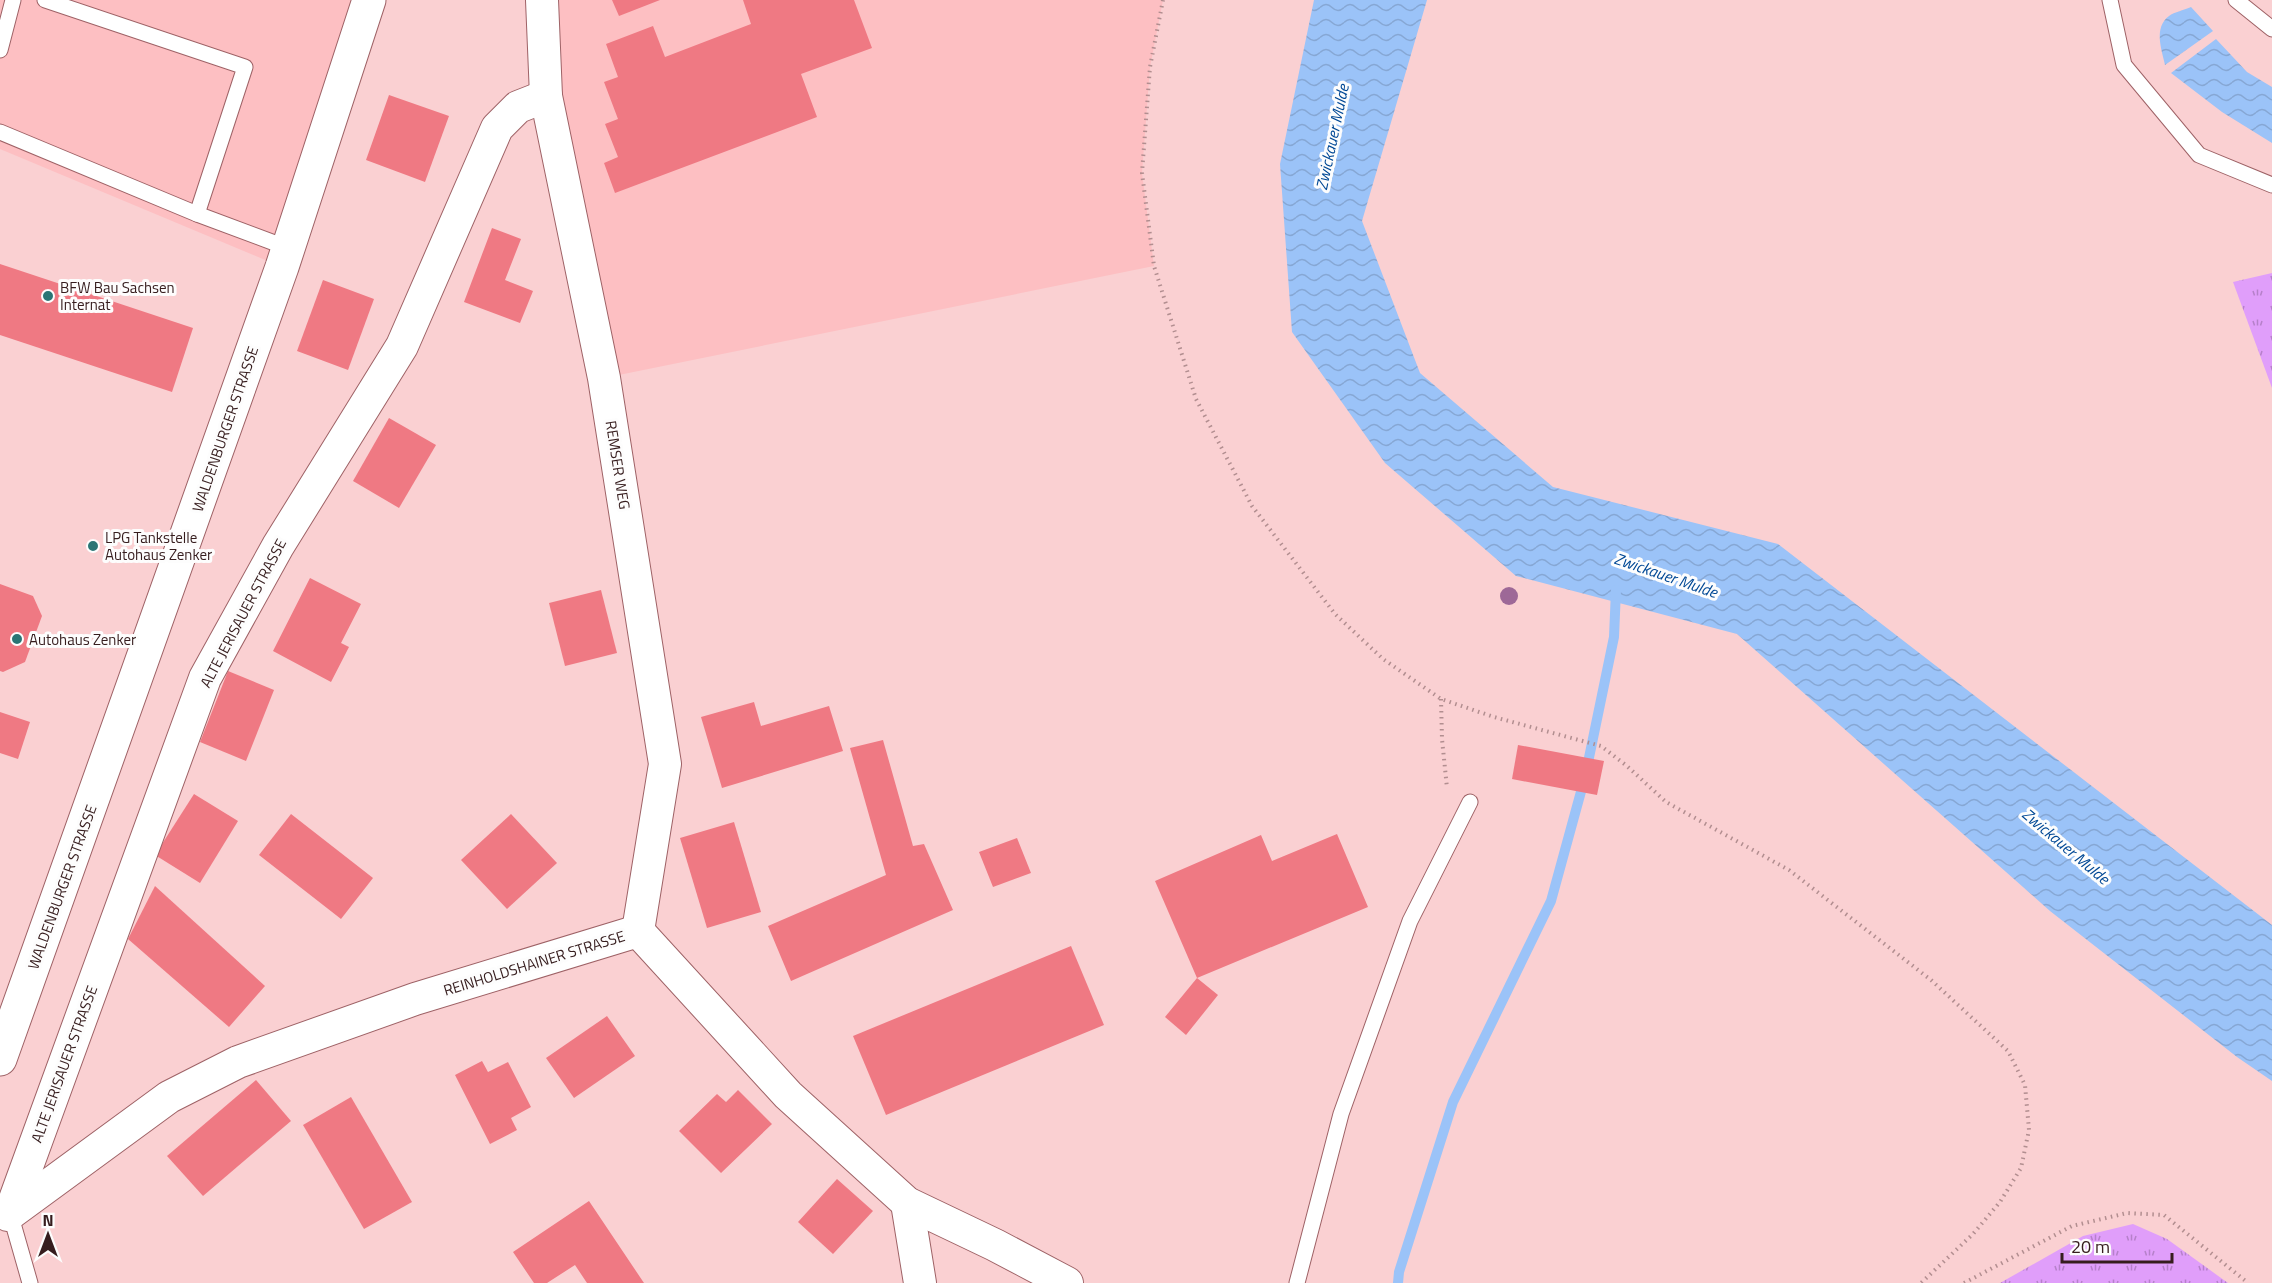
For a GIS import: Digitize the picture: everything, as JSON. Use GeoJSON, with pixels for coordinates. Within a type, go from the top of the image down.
{"type":"FeatureCollection","features":[{"type":"Feature","properties":{"kind":"street","name":"WALDENBURGER STRASSE"},"geometry":{"type":"LineString","coordinates":[[0,1059],[288,248],[369,0]]}},
{"type":"Feature","properties":{"kind":"street","name":"REMSER WEG"},"geometry":{"type":"LineString","coordinates":[[542,0],[546,96],[604,378],[664,764],[638,931]]}},
{"type":"Feature","properties":{"kind":"street","name":"ALTE JERISAUER STRASSE"},"geometry":{"type":"LineString","coordinates":[[5,1217],[205,678],[278,546],[402,346],[497,128],[518,107],[546,96]]}},
{"type":"Feature","properties":{"kind":"street","name":"REINHOLDSHAINER STRASSE"},"geometry":{"type":"LineString","coordinates":[[5,1217],[169,1097],[237,1062],[415,999],[638,931],[788,1095],[907,1203],[1067,1283]]}},
{"type":"Feature","properties":{"kind":"street"},"geometry":{"type":"LineString","coordinates":[[907,1203],[920,1283]]}},
{"type":"Feature","properties":{"kind":"lane"},"geometry":{"type":"LineString","coordinates":[[0,50],[13,0]]}},
{"type":"Feature","properties":{"kind":"lane"},"geometry":{"type":"LineString","coordinates":[[45,0],[245,67],[197,214]]}},
{"type":"Feature","properties":{"kind":"lane"},"geometry":{"type":"LineString","coordinates":[[2110,0],[2124,65],[2199,155],[2272,185]]}},
{"type":"Feature","properties":{"kind":"lane"},"geometry":{"type":"LineString","coordinates":[[2236,0],[2272,29]]}},
{"type":"Feature","properties":{"kind":"lane"},"geometry":{"type":"LineString","coordinates":[[0,132],[197,214],[288,248]]}},
{"type":"Feature","properties":{"kind":"lane"},"geometry":{"type":"LineString","coordinates":[[1297,1283],[1345,1103],[1410,921],[1470,802]]}},
{"type":"Feature","properties":{"kind":"lane"},"geometry":{"type":"LineString","coordinates":[[5,1217],[30,1283]]}},
{"type":"Feature","properties":{"kind":"path"},"geometry":{"type":"LineString","coordinates":[[1163,0],[1150,67],[1143,173],[1154,266],[1196,399],[1252,506],[1335,615],[1383,659],[1442,699],[1512,723],[1601,746],[1627,766],[1666,802],[1789,870],[1931,980],[2008,1051],[2025,1085],[2029,1130],[2021,1168],[2000,1202],[1974,1234],[1922,1283]]}},
{"type":"Feature","properties":{"kind":"path"},"geometry":{"type":"LineString","coordinates":[[1442,699],[1442,739],[1447,788],[1458,826]]}},
{"type":"Feature","properties":{"kind":"path"},"geometry":{"type":"LineString","coordinates":[[1964,1283],[2072,1226],[2127,1213],[2164,1215],[2248,1283]]}},
{"type":"Feature","properties":{"kind":"shaded area"},"geometry":{"type":"Polygon","coordinates":[[[0,0],[369,0],[282,267],[0,149],[0,0]]]}},
{"type":"Feature","properties":{"kind":"shaded area"},"geometry":{"type":"Polygon","coordinates":[[[542,0],[1163,0],[1150,67],[1142,173],[1154,266],[604,378],[542,0]]]}},
{"type":"Feature","properties":{"kind":"green space"},"geometry":{"type":"Polygon","coordinates":[[[2272,273],[2272,388],[2233,282],[2272,273]]]}},
{"type":"Feature","properties":{"kind":"green space"},"geometry":{"type":"Polygon","coordinates":[[[2133,1224],[2167,1239],[2228,1283],[2000,1283],[2083,1236],[2133,1224]]]}},
{"type":"Feature","properties":{"kind":"water","name":"Zwickauer Mulde"},"geometry":{"type":"Polygon","coordinates":[[[1314,0],[1427,0],[1362,221],[1420,373],[1553,487],[1778,544],[2272,925],[2272,1081],[2237,1057],[2050,911],[1737,634],[1516,576],[1385,463],[1292,332],[1280,164],[1314,0]]]}},
{"type":"Feature","properties":{"kind":"water"},"geometry":{"type":"Polygon","coordinates":[[[2191,7],[2213,31],[2165,65],[2160,39],[2161,27],[2171,15],[2191,7]]]}},
{"type":"Feature","properties":{"kind":"water"},"geometry":{"type":"Polygon","coordinates":[[[2216,39],[2247,72],[2272,87],[2272,143],[2222,112],[2171,73],[2216,39]]]}},
{"type":"Feature","properties":{"kind":"building"},"geometry":{"type":"Polygon","coordinates":[[[612,0],[660,0],[619,16],[612,0]]]}},
{"type":"Feature","properties":{"kind":"building"},"geometry":{"type":"Polygon","coordinates":[[[743,0],[854,0],[872,48],[801,74],[817,117],[615,193],[604,163],[618,157],[605,124],[618,119],[604,82],[618,77],[606,44],[653,26],[665,57],[751,24],[743,0]]]}},
{"type":"Feature","properties":{"kind":"building"},"geometry":{"type":"Polygon","coordinates":[[[389,95],[449,116],[425,182],[366,160],[389,95]]]}},
{"type":"Feature","properties":{"kind":"building"},"geometry":{"type":"Polygon","coordinates":[[[492,228],[521,239],[505,280],[533,291],[520,323],[464,302],[492,228]]]}},
{"type":"Feature","properties":{"kind":"building","name":"BFW Bau Sachsen Internat"},"geometry":{"type":"Polygon","coordinates":[[[0,264],[193,328],[172,392],[0,335],[0,264]]]}},
{"type":"Feature","properties":{"kind":"building"},"geometry":{"type":"Polygon","coordinates":[[[323,280],[374,299],[348,370],[297,351],[323,280]]]}},
{"type":"Feature","properties":{"kind":"building"},"geometry":{"type":"Polygon","coordinates":[[[389,418],[436,445],[399,508],[353,481],[389,418]]]}},
{"type":"Feature","properties":{"kind":"building"},"geometry":{"type":"Polygon","coordinates":[[[310,578],[361,604],[341,643],[349,647],[331,682],[273,651],[310,578]]]}},
{"type":"Feature","properties":{"kind":"building","name":"Autohaus Zenker"},"geometry":{"type":"Polygon","coordinates":[[[0,584],[33,596],[42,616],[25,662],[3,672],[0,671],[0,584]]]}},
{"type":"Feature","properties":{"kind":"building"},"geometry":{"type":"Polygon","coordinates":[[[601,590],[617,653],[565,666],[549,603],[601,590]]]}},
{"type":"Feature","properties":{"kind":"building"},"geometry":{"type":"Polygon","coordinates":[[[228,671],[274,690],[246,761],[200,742],[228,671]]]}},
{"type":"Feature","properties":{"kind":"building"},"geometry":{"type":"Polygon","coordinates":[[[754,702],[761,726],[829,706],[843,751],[722,788],[701,717],[754,702]]]}},
{"type":"Feature","properties":{"kind":"building"},"geometry":{"type":"Polygon","coordinates":[[[0,712],[30,722],[18,759],[0,753],[0,712]]]}},
{"type":"Feature","properties":{"kind":"building"},"geometry":{"type":"Polygon","coordinates":[[[883,740],[913,846],[924,844],[953,910],[791,981],[768,926],[886,875],[850,748],[883,740]]]}},
{"type":"Feature","properties":{"kind":"building"},"geometry":{"type":"Polygon","coordinates":[[[1518,745],[1604,761],[1597,795],[1512,779],[1518,745]]]}},
{"type":"Feature","properties":{"kind":"building"},"geometry":{"type":"Polygon","coordinates":[[[194,794],[238,821],[200,883],[155,855],[194,794]]]}},
{"type":"Feature","properties":{"kind":"building"},"geometry":{"type":"Polygon","coordinates":[[[291,814],[373,878],[341,919],[259,855],[291,814]]]}},
{"type":"Feature","properties":{"kind":"building"},"geometry":{"type":"Polygon","coordinates":[[[511,814],[557,863],[507,909],[461,860],[511,814]]]}},
{"type":"Feature","properties":{"kind":"building"},"geometry":{"type":"Polygon","coordinates":[[[734,822],[761,912],[707,928],[680,838],[734,822]]]}},
{"type":"Feature","properties":{"kind":"building"},"geometry":{"type":"Polygon","coordinates":[[[1337,834],[1368,907],[1197,978],[1155,881],[1261,835],[1272,861],[1337,834]]]}},
{"type":"Feature","properties":{"kind":"building"},"geometry":{"type":"Polygon","coordinates":[[[1017,838],[1031,873],[993,887],[979,852],[1017,838]]]}},
{"type":"Feature","properties":{"kind":"building"},"geometry":{"type":"Polygon","coordinates":[[[155,886],[265,986],[229,1027],[128,939],[155,886]]]}},
{"type":"Feature","properties":{"kind":"building"},"geometry":{"type":"Polygon","coordinates":[[[1071,946],[1104,1025],[886,1115],[853,1036],[1071,946]]]}},
{"type":"Feature","properties":{"kind":"building"},"geometry":{"type":"Polygon","coordinates":[[[1197,978],[1218,995],[1186,1035],[1165,1017],[1197,978]]]}},
{"type":"Feature","properties":{"kind":"building"},"geometry":{"type":"Polygon","coordinates":[[[607,1016],[635,1056],[574,1098],[546,1058],[607,1016]]]}},
{"type":"Feature","properties":{"kind":"building"},"geometry":{"type":"Polygon","coordinates":[[[482,1061],[488,1072],[508,1062],[531,1107],[511,1118],[517,1130],[490,1144],[455,1075],[482,1061]]]}},
{"type":"Feature","properties":{"kind":"building"},"geometry":{"type":"Polygon","coordinates":[[[256,1080],[291,1121],[203,1196],[167,1156],[256,1080]]]}},
{"type":"Feature","properties":{"kind":"building"},"geometry":{"type":"Polygon","coordinates":[[[738,1090],[772,1124],[721,1173],[679,1131],[717,1094],[726,1102],[738,1090]]]}},
{"type":"Feature","properties":{"kind":"building"},"geometry":{"type":"Polygon","coordinates":[[[351,1097],[412,1202],[364,1229],[303,1125],[351,1097]]]}},
{"type":"Feature","properties":{"kind":"building"},"geometry":{"type":"Polygon","coordinates":[[[837,1179],[873,1211],[833,1254],[798,1222],[837,1179]]]}},
{"type":"Feature","properties":{"kind":"building"},"geometry":{"type":"Polygon","coordinates":[[[589,1201],[644,1283],[587,1283],[575,1265],[547,1283],[534,1283],[513,1252],[589,1201]]]}},
{"type":"Feature","properties":{"kind":"waterway"},"geometry":{"type":"LineString","coordinates":[[1398,1283],[1399,1272],[1453,1102],[1551,901],[1585,777],[1614,637],[1616,590]]}},
{"type":"Feature","properties":{"kind":"place","name":"BFW Bau Sachsen Internat"},"geometry":{"type":"Point","coordinates":[48,296]}},
{"type":"Feature","properties":{"kind":"place","name":"LPG Tankstelle Autohaus Zenker"},"geometry":{"type":"Point","coordinates":[93,546]}},
{"type":"Feature","properties":{"kind":"place","name":"Autohaus Zenker"},"geometry":{"type":"Point","coordinates":[17,639]}}]}
